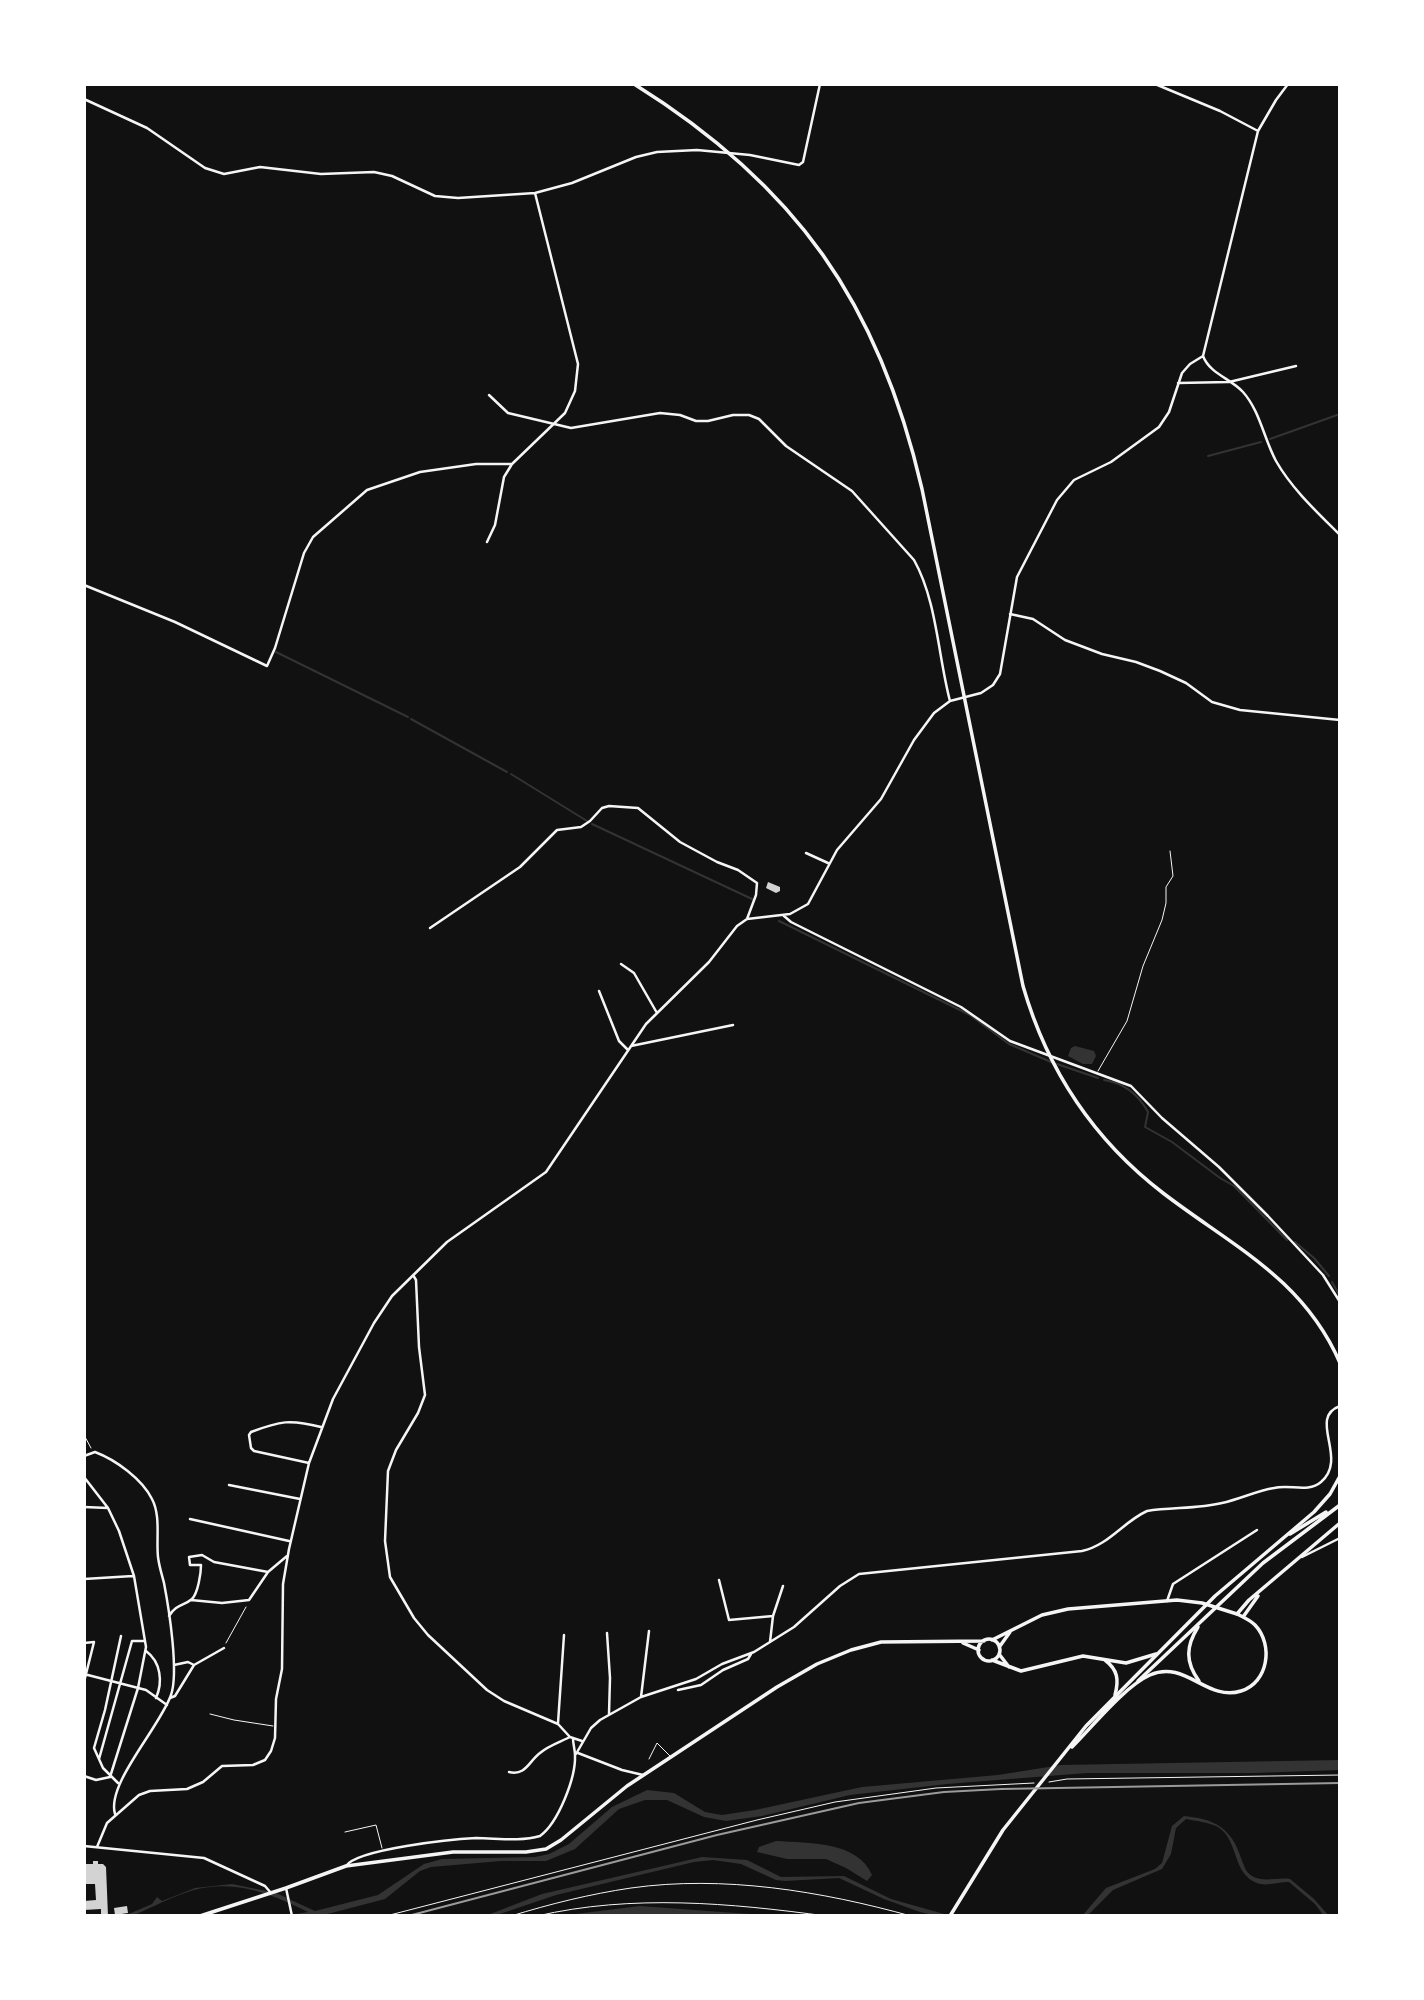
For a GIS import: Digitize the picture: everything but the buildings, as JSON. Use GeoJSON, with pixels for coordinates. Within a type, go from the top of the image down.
{"type":"FeatureCollection","features":[{"type":"Feature","properties":{"kind":"main road"},"geometry":{"type":"LineString","coordinates":[[634,84],[686,117],[720,145],[790,213],[838,276],[865,325],[893,386],[917,465],[1023,986],[1042,1042],[1059,1075],[1088,1119],[1127,1163],[1173,1200],[1252,1255],[1289,1286],[1321,1326],[1340,1363]]}},
{"type":"Feature","properties":{"kind":"main road"},"geometry":{"type":"LineString","coordinates":[[950,1916],[1003,1830],[1025,1800],[1115,1695],[1215,1596],[1321,1504],[1340,1476]]}},
{"type":"Feature","properties":{"kind":"main road"},"geometry":{"type":"LineString","coordinates":[[1286,1537],[1340,1505]]}},
{"type":"Feature","properties":{"kind":"main road"},"geometry":{"type":"LineString","coordinates":[[1058,1761],[1227,1597],[1281,1549],[1340,1505]]}},
{"type":"Feature","properties":{"kind":"main road"},"geometry":{"type":"LineString","coordinates":[[1237,1614],[1340,1523]]}},
{"type":"Feature","properties":{"kind":"main road"},"geometry":{"type":"LineString","coordinates":[[1243,1616],[1261,1592]]}},
{"type":"Feature","properties":{"kind":"main road"},"geometry":{"type":"LineString","coordinates":[[200,1916],[346,1866],[463,1851],[532,1852],[551,1846],[643,1775],[794,1676],[839,1654],[881,1642],[961,1643],[992,1640],[1042,1615],[1068,1609],[1167,1601],[1196,1602],[1243,1616],[1254,1623],[1262,1634],[1266,1653],[1264,1668],[1257,1681],[1245,1689],[1231,1693],[1215,1690],[1180,1672],[1168,1671],[1149,1675],[1134,1685]]}},
{"type":"Feature","properties":{"kind":"main road"},"geometry":{"type":"LineString","coordinates":[[1252,1605],[1254,1623]]}},
{"type":"Feature","properties":{"kind":"main road"},"geometry":{"type":"LineString","coordinates":[[1199,1681],[1190,1666],[1188,1652],[1191,1638],[1201,1622]]}},
{"type":"Feature","properties":{"kind":"main road"},"geometry":{"type":"LineString","coordinates":[[1010,1668],[999,1654],[999,1647],[1014,1629]]}},
{"type":"Feature","properties":{"kind":"main road"},"geometry":{"type":"LineString","coordinates":[[992,1640],[999,1647]]}},
{"type":"Feature","properties":{"kind":"main road"},"geometry":{"type":"LineString","coordinates":[[979,1650],[984,1641]]}},
{"type":"Feature","properties":{"kind":"main road"},"geometry":{"type":"LineString","coordinates":[[961,1643],[979,1650],[982,1657],[1010,1668],[1029,1670],[1083,1656],[1133,1662],[1156,1654]]}},
{"type":"Feature","properties":{"kind":"main road"},"geometry":{"type":"LineString","coordinates":[[992,1660],[999,1654]]}},
{"type":"Feature","properties":{"kind":"main road"},"geometry":{"type":"LineString","coordinates":[[1104,1659],[1118,1678],[1115,1695]]}},
{"type":"Feature","properties":{"kind":"street"},"geometry":{"type":"LineString","coordinates":[[84,99],[136,122],[205,168],[219,174],[233,174],[260,167],[321,174],[374,172],[392,176],[442,197],[535,193],[572,183],[636,157],[657,152],[697,150],[750,155],[799,165],[803,162],[820,84]]}},
{"type":"Feature","properties":{"kind":"street"},"geometry":{"type":"LineString","coordinates":[[1154,84],[1220,111],[1258,131]]}},
{"type":"Feature","properties":{"kind":"street"},"geometry":{"type":"LineString","coordinates":[[97,1847],[101,1833],[115,1814],[142,1793],[154,1790],[185,1790],[203,1782],[222,1766],[250,1766],[262,1761],[274,1745],[276,1699],[282,1669],[283,1591],[287,1556],[309,1463],[321,1427],[378,1315],[392,1296],[447,1242],[547,1172],[612,1073],[657,1013],[709,962],[737,926],[747,919],[785,916],[812,900],[846,838],[883,796],[918,734],[934,713],[950,701],[981,693],[993,685],[1004,663],[1017,577],[1062,492],[1076,479],[1111,462],[1156,430],[1169,412],[1180,375],[1187,366],[1203,356],[1258,131],[1288,84]]}},
{"type":"Feature","properties":{"kind":"street"},"geometry":{"type":"LineString","coordinates":[[486,542],[495,525],[504,477],[512,464],[561,419],[571,403],[578,364],[535,193]]}},
{"type":"Feature","properties":{"kind":"street"},"geometry":{"type":"LineString","coordinates":[[1203,356],[1210,367],[1240,389],[1252,406],[1273,456],[1287,478],[1340,535]]}},
{"type":"Feature","properties":{"kind":"street"},"geometry":{"type":"LineString","coordinates":[[1178,383],[1229,382],[1296,366]]}},
{"type":"Feature","properties":{"kind":"street"},"geometry":{"type":"LineString","coordinates":[[1240,389],[1244,379]]}},
{"type":"Feature","properties":{"kind":"street"},"geometry":{"type":"LineString","coordinates":[[489,395],[508,413],[571,428],[660,413],[680,415],[696,421],[733,415],[749,415],[759,419],[786,446],[852,491],[914,560],[926,589],[950,701]]}},
{"type":"Feature","properties":{"kind":"street"},"geometry":{"type":"LineString","coordinates":[[84,585],[175,621],[267,666],[308,545],[313,537],[367,490],[421,472],[476,464],[512,464]]}},
{"type":"Feature","properties":{"kind":"street"},"geometry":{"type":"LineString","coordinates":[[1010,614],[1033,619],[1065,640],[1160,671],[1186,683],[1212,702],[1240,710],[1340,720]]}},
{"type":"Feature","properties":{"kind":"street"},"geometry":{"type":"LineString","coordinates":[[430,928],[520,867],[557,830],[581,827],[602,808],[609,806],[638,808],[680,842],[754,880],[757,883],[756,895],[747,919]]}},
{"type":"Feature","properties":{"kind":"street"},"geometry":{"type":"LineString","coordinates":[[806,853],[830,864]]}},
{"type":"Feature","properties":{"kind":"street"},"geometry":{"type":"LineString","coordinates":[[785,916],[791,922],[969,1012],[1010,1041],[1134,1088],[1157,1114],[1219,1167],[1317,1268],[1340,1302]]}},
{"type":"Feature","properties":{"kind":"street"},"geometry":{"type":"LineString","coordinates":[[621,964],[634,973],[657,1013]]}},
{"type":"Feature","properties":{"kind":"street"},"geometry":{"type":"LineString","coordinates":[[599,991],[619,1041],[628,1051]]}},
{"type":"Feature","properties":{"kind":"street"},"geometry":{"type":"LineString","coordinates":[[631,1046],[733,1025]]}},
{"type":"Feature","properties":{"kind":"street"},"geometry":{"type":"LineString","coordinates":[[413,1275],[416,1280],[419,1347],[425,1395],[388,1471],[385,1541],[390,1577],[414,1618],[487,1690],[558,1724],[572,1738],[577,1753]]}},
{"type":"Feature","properties":{"kind":"street"},"geometry":{"type":"LineString","coordinates":[[346,1866],[354,1858],[448,1840],[540,1836],[552,1824],[566,1798],[577,1753],[591,1728],[609,1714],[641,1697],[696,1679],[722,1664],[751,1654],[793,1628],[840,1586],[859,1574],[1092,1549],[1103,1544],[1136,1516],[1147,1511],[1215,1505],[1277,1487],[1310,1487],[1323,1480],[1330,1470],[1333,1455],[1326,1421],[1331,1411],[1340,1406]]}},
{"type":"Feature","properties":{"kind":"street"},"geometry":{"type":"LineString","coordinates":[[309,1463],[254,1451],[249,1435],[251,1432],[289,1420],[321,1427]]}},
{"type":"Feature","properties":{"kind":"street"},"geometry":{"type":"LineString","coordinates":[[84,1456],[90,1452],[100,1454],[128,1472],[148,1492],[156,1510],[158,1558],[175,1676],[167,1705],[118,1783],[113,1805],[115,1814]]}},
{"type":"Feature","properties":{"kind":"street"},"geometry":{"type":"LineString","coordinates":[[84,1477],[108,1508],[119,1531],[134,1576],[146,1651],[138,1688],[110,1777]]}},
{"type":"Feature","properties":{"kind":"street"},"geometry":{"type":"LineString","coordinates":[[229,1485],[300,1499]]}},
{"type":"Feature","properties":{"kind":"street"},"geometry":{"type":"LineString","coordinates":[[84,1507],[108,1508]]}},
{"type":"Feature","properties":{"kind":"street"},"geometry":{"type":"LineString","coordinates":[[190,1519],[290,1541]]}},
{"type":"Feature","properties":{"kind":"street"},"geometry":{"type":"LineString","coordinates":[[1167,1601],[1173,1584],[1257,1530]]}},
{"type":"Feature","properties":{"kind":"street"},"geometry":{"type":"LineString","coordinates":[[1302,1557],[1340,1538]]}},
{"type":"Feature","properties":{"kind":"street"},"geometry":{"type":"LineString","coordinates":[[191,1600],[200,1578],[201,1565],[190,1565],[189,1557],[202,1556],[214,1562],[268,1572]]}},
{"type":"Feature","properties":{"kind":"street"},"geometry":{"type":"LineString","coordinates":[[168,1617],[174,1608],[191,1600],[222,1603],[249,1600],[268,1572],[287,1556]]}},
{"type":"Feature","properties":{"kind":"street"},"geometry":{"type":"LineString","coordinates":[[84,1579],[134,1576]]}},
{"type":"Feature","properties":{"kind":"street"},"geometry":{"type":"LineString","coordinates":[[719,1580],[729,1620],[772,1616]]}},
{"type":"Feature","properties":{"kind":"street"},"geometry":{"type":"LineString","coordinates":[[770,1642],[772,1616],[783,1586]]}},
{"type":"Feature","properties":{"kind":"street"},"geometry":{"type":"LineString","coordinates":[[641,1697],[649,1631]]}},
{"type":"Feature","properties":{"kind":"street"},"geometry":{"type":"LineString","coordinates":[[607,1633],[609,1714]]}},
{"type":"Feature","properties":{"kind":"street"},"geometry":{"type":"LineString","coordinates":[[558,1724],[564,1635]]}},
{"type":"Feature","properties":{"kind":"street"},"geometry":{"type":"LineString","coordinates":[[118,1783],[110,1777],[93,1748],[121,1636]]}},
{"type":"Feature","properties":{"kind":"street"},"geometry":{"type":"LineString","coordinates":[[99,1759],[132,1641],[145,1641]]}},
{"type":"Feature","properties":{"kind":"street"},"geometry":{"type":"LineString","coordinates":[[84,1643],[94,1642],[84,1682]]}},
{"type":"Feature","properties":{"kind":"street"},"geometry":{"type":"LineString","coordinates":[[170,1698],[175,1696],[194,1665],[224,1648]]}},
{"type":"Feature","properties":{"kind":"street"},"geometry":{"type":"LineString","coordinates":[[146,1651],[150,1653],[160,1674],[156,1698]]}},
{"type":"Feature","properties":{"kind":"street"},"geometry":{"type":"LineString","coordinates":[[678,1690],[701,1685],[748,1659],[751,1654]]}},
{"type":"Feature","properties":{"kind":"street"},"geometry":{"type":"LineString","coordinates":[[174,1665],[188,1662],[194,1665]]}},
{"type":"Feature","properties":{"kind":"street"},"geometry":{"type":"LineString","coordinates":[[85,1674],[138,1688],[167,1705]]}},
{"type":"Feature","properties":{"kind":"street"},"geometry":{"type":"LineString","coordinates":[[509,1772],[516,1773],[532,1765],[539,1753],[572,1738],[582,1741]]}},
{"type":"Feature","properties":{"kind":"street"},"geometry":{"type":"LineString","coordinates":[[577,1753],[643,1775]]}},
{"type":"Feature","properties":{"kind":"street"},"geometry":{"type":"LineString","coordinates":[[84,1776],[96,1780],[110,1777]]}},
{"type":"Feature","properties":{"kind":"street"},"geometry":{"type":"LineString","coordinates":[[84,1846],[204,1858],[268,1888],[271,1893]]}},
{"type":"Feature","properties":{"kind":"street"},"geometry":{"type":"LineString","coordinates":[[286,1888],[292,1915]]}},
{"type":"Feature","properties":{"kind":"lane"},"geometry":{"type":"LineString","coordinates":[[1096,1073],[1127,1021],[1143,966],[1162,920],[1166,887],[1173,876],[1170,851]]}},
{"type":"Feature","properties":{"kind":"lane"},"geometry":{"type":"LineString","coordinates":[[669,1688],[678,1690]]}},
{"type":"Feature","properties":{"kind":"lane"},"geometry":{"type":"LineString","coordinates":[[210,1714],[276,1726]]}},
{"type":"Feature","properties":{"kind":"lane"},"geometry":{"type":"LineString","coordinates":[[649,1759],[657,1743],[670,1757]]}},
{"type":"Feature","properties":{"kind":"lane"},"geometry":{"type":"LineString","coordinates":[[345,1832],[376,1825],[383,1851]]}},
{"type":"Feature","properties":{"kind":"path"},"geometry":{"type":"LineString","coordinates":[[84,1435],[91,1448],[90,1452]]}},
{"type":"Feature","properties":{"kind":"path"},"geometry":{"type":"LineString","coordinates":[[224,1648],[249,1600]]}},
{"type":"Feature","properties":{"kind":"path"},"geometry":{"type":"LineString","coordinates":[[1049,1782],[1067,1779],[1340,1775]]}},
{"type":"Feature","properties":{"kind":"path"},"geometry":{"type":"LineString","coordinates":[[386,1916],[835,1802],[936,1788],[1038,1783]]}},
{"type":"Feature","properties":{"kind":"path"},"geometry":{"type":"LineString","coordinates":[[511,1916],[619,1890],[698,1884],[753,1887],[835,1897],[911,1916]]}},
{"type":"Feature","properties":{"kind":"path"},"geometry":{"type":"LineString","coordinates":[[537,1916],[631,1902],[745,1908],[826,1916]]}},
{"type":"Feature","properties":{"kind":"shaded area"},"geometry":{"type":"Polygon","coordinates":[[[1075,1046],[1094,1051],[1096,1056],[1092,1064],[1083,1064],[1068,1056],[1071,1048],[1075,1046]]]}},
{"type":"Feature","properties":{"kind":"shaded area"},"geometry":{"type":"Polygon","coordinates":[[[1340,1760],[1340,1770],[1087,1773],[947,1784],[850,1795],[762,1816],[726,1821],[704,1817],[667,1800],[645,1800],[619,1809],[575,1849],[546,1861],[501,1861],[431,1867],[420,1871],[385,1899],[320,1916],[284,1916],[308,1912],[267,1894],[224,1886],[194,1890],[134,1915],[124,1916],[152,1904],[157,1897],[162,1901],[195,1888],[232,1884],[276,1893],[315,1911],[378,1895],[424,1864],[442,1859],[535,1857],[549,1854],[569,1844],[612,1807],[647,1790],[674,1793],[705,1812],[722,1815],[862,1787],[998,1775],[1061,1765],[1340,1760]]]}},
{"type":"Feature","properties":{"kind":"shaded area"},"geometry":{"type":"Polygon","coordinates":[[[1184,1816],[1204,1819],[1220,1826],[1237,1847],[1250,1874],[1261,1879],[1290,1879],[1329,1916],[1324,1916],[1315,1904],[1289,1882],[1261,1884],[1249,1879],[1239,1865],[1225,1833],[1214,1825],[1186,1819],[1176,1828],[1171,1854],[1162,1869],[1113,1890],[1087,1916],[1082,1916],[1106,1888],[1155,1869],[1162,1863],[1172,1826],[1184,1816]]]}},
{"type":"Feature","properties":{"kind":"shaded area"},"geometry":{"type":"Polygon","coordinates":[[[776,1841],[817,1844],[844,1850],[865,1864],[872,1875],[867,1881],[826,1859],[787,1859],[757,1852],[759,1847],[776,1841]]]}},
{"type":"Feature","properties":{"kind":"shaded area"},"geometry":{"type":"Polygon","coordinates":[[[702,1857],[747,1860],[781,1877],[844,1876],[891,1899],[951,1916],[920,1912],[839,1878],[776,1880],[741,1864],[713,1860],[694,1862],[556,1895],[494,1916],[485,1916],[542,1894],[702,1857]]]}},
{"type":"Feature","properties":{"kind":"shaded area"},"geometry":{"type":"Polygon","coordinates":[[[640,1906],[777,1916],[559,1916],[640,1906]]]}},
{"type":"Feature","properties":{"kind":"waterway"},"geometry":{"type":"LineString","coordinates":[[1270,439],[1340,414]]}},
{"type":"Feature","properties":{"kind":"waterway"},"geometry":{"type":"LineString","coordinates":[[1208,456],[1261,442]]}},
{"type":"Feature","properties":{"kind":"waterway"},"geometry":{"type":"LineString","coordinates":[[276,652],[408,717]]}},
{"type":"Feature","properties":{"kind":"waterway"},"geometry":{"type":"LineString","coordinates":[[411,719],[507,772]]}},
{"type":"Feature","properties":{"kind":"waterway"},"geometry":{"type":"LineString","coordinates":[[511,774],[587,821]]}},
{"type":"Feature","properties":{"kind":"waterway"},"geometry":{"type":"LineString","coordinates":[[592,824],[752,899]]}},
{"type":"Feature","properties":{"kind":"waterway"},"geometry":{"type":"LineString","coordinates":[[779,921],[970,1015],[1009,1044],[1051,1062]]}},
{"type":"Feature","properties":{"kind":"waterway"},"geometry":{"type":"LineString","coordinates":[[1057,1064],[1098,1078]]}},
{"type":"Feature","properties":{"kind":"waterway"},"geometry":{"type":"LineString","coordinates":[[1104,1080],[1118,1084],[1135,1095],[1148,1112],[1145,1127],[1172,1142],[1234,1186],[1287,1240]]}},
{"type":"Feature","properties":{"kind":"waterway"},"geometry":{"type":"LineString","coordinates":[[1295,1242],[1314,1258],[1329,1276]]}},
{"type":"Feature","properties":{"kind":"waterway"},"geometry":{"type":"LineString","coordinates":[[1332,1282],[1340,1296]]}},
{"type":"Feature","properties":{"kind":"railway"},"geometry":{"type":"LineString","coordinates":[[408,1916],[717,1835],[859,1803],[944,1792],[1001,1789],[1340,1783]]}}]}
